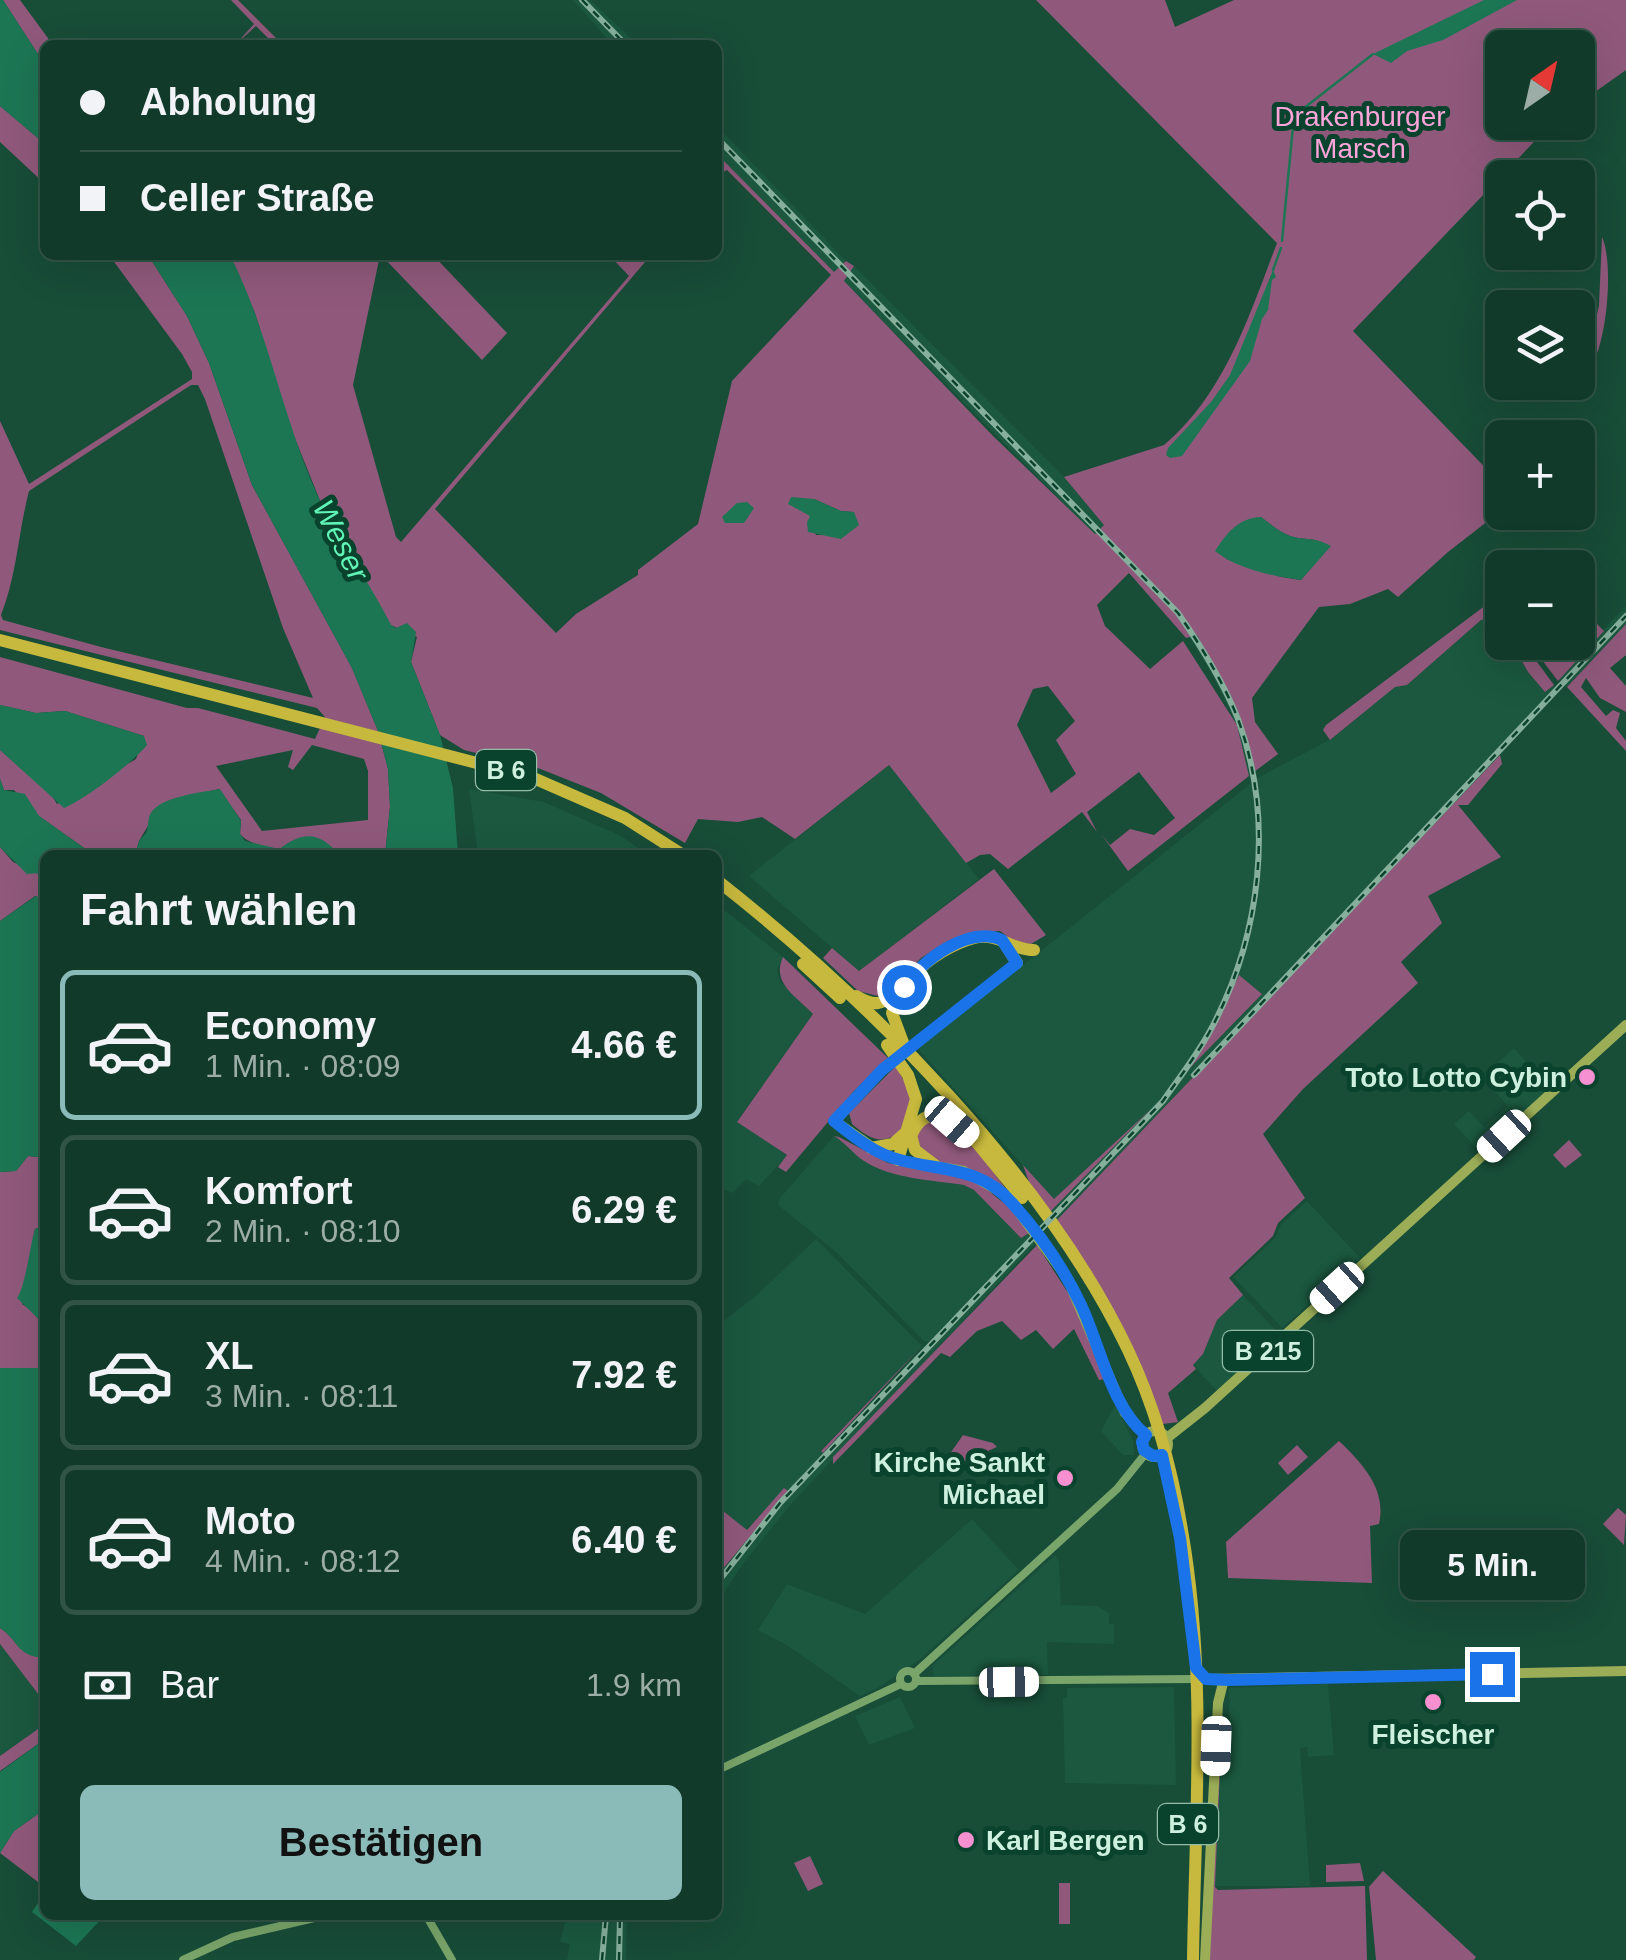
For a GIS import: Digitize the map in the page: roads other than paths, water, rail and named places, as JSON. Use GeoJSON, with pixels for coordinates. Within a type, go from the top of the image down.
{"type":"FeatureCollection","features":[{"type":"Feature","properties":{"kind":"highway","name":"B 6"},"geometry":{"type":"LineString","coordinates":[[0,640],[528,785],[588,809],[660,850]]}},
{"type":"Feature","properties":{"kind":"highway","name":"B 6"},"geometry":{"type":"LineString","coordinates":[[0,649],[494,766],[561,788],[625,818],[674,850]]}},
{"type":"Feature","properties":{"kind":"highway"},"geometry":{"type":"LineString","coordinates":[[722,885],[844,994],[866,1002],[878,1003],[927,962],[956,944],[986,936],[1034,950]]}},
{"type":"Feature","properties":{"kind":"highway","name":"B 6"},"geometry":{"type":"LineString","coordinates":[[722,895],[844,994],[980,1146],[1040,1222]]}},
{"type":"Feature","properties":{"kind":"highway"},"geometry":{"type":"LineString","coordinates":[[1002,940],[1017,963]]}},
{"type":"Feature","properties":{"kind":"highway"},"geometry":{"type":"LineString","coordinates":[[898,1160],[916,1100],[899,1053],[892,1014],[905,983]]}},
{"type":"Feature","properties":{"kind":"highway","name":"B 6"},"geometry":{"type":"LineString","coordinates":[[899,1053],[991,1145],[1049,1235],[1101,1298],[1164,1447],[1183,1534],[1197,1684],[1193,1960]]}},
{"type":"Feature","properties":{"kind":"highway","name":"B 6"},"geometry":{"type":"LineString","coordinates":[[908,1133],[924,1118],[940,1116],[980,1146]]}},
{"type":"Feature","properties":{"kind":"highway"},"geometry":{"type":"LineString","coordinates":[[870,1148],[893,1144],[908,1133]]}},
{"type":"Feature","properties":{"kind":"highway"},"geometry":{"type":"LineString","coordinates":[[908,1133],[915,1150],[936,1166]]}},
{"type":"Feature","properties":{"kind":"highway","name":"B 6"},"geometry":{"type":"LineString","coordinates":[[1185,1960],[1197,1684]]}},
{"type":"Feature","properties":{"kind":"main road"},"geometry":{"type":"LineString","coordinates":[[1017,963],[882,1070],[834,1121],[870,1148],[898,1160],[964,1171],[990,1184],[1040,1222]]}},
{"type":"Feature","properties":{"kind":"main road","name":"B 215"},"geometry":{"type":"LineString","coordinates":[[1167,1438],[1205,1408],[1626,1025]]}},
{"type":"Feature","properties":{"kind":"main road"},"geometry":{"type":"LineString","coordinates":[[1049,1235],[1126,1413],[1146,1435]]}},
{"type":"Feature","properties":{"kind":"main road"},"geometry":{"type":"LineString","coordinates":[[1146,1453],[1142,1442],[1146,1435],[1157,1430],[1167,1438],[1168,1446],[1162,1455],[1180,1538],[1197,1684],[1218,1703]]}},
{"type":"Feature","properties":{"kind":"main road"},"geometry":{"type":"LineString","coordinates":[[1146,1453],[1162,1455]]}},
{"type":"Feature","properties":{"kind":"main road"},"geometry":{"type":"LineString","coordinates":[[914,1678],[1117,1489],[1146,1453]]}},
{"type":"Feature","properties":{"kind":"main road"},"geometry":{"type":"LineString","coordinates":[[722,1768],[901,1684],[904,1672],[914,1678],[1197,1684],[1228,1680],[1626,1672]]}},
{"type":"Feature","properties":{"kind":"main road"},"geometry":{"type":"LineString","coordinates":[[1205,1960],[1218,1703],[1228,1680]]}},
{"type":"Feature","properties":{"kind":"main road"},"geometry":{"type":"LineString","coordinates":[[184,1960],[234,1937],[306,1920]]}},
{"type":"Feature","properties":{"kind":"main road"},"geometry":{"type":"LineString","coordinates":[[429,1920],[452,1960]]}},
{"type":"Feature","properties":{"kind":"water"},"geometry":{"type":"Polygon","coordinates":[[[3,0],[40,57],[40,140],[0,106],[3,0]]]}},
{"type":"Feature","properties":{"kind":"water"},"geometry":{"type":"Polygon","coordinates":[[[1484,0],[1517,0],[1443,40],[1407,51],[1391,63],[1373,54],[1484,0]]]}},
{"type":"Feature","properties":{"kind":"water","name":"Weser"},"geometry":{"type":"Polygon","coordinates":[[[151,260],[232,260],[321,503],[391,625],[396,628],[407,623],[416,632],[411,662],[440,735],[453,788],[458,850],[386,850],[390,807],[388,769],[378,731],[352,668],[252,485],[209,363],[187,316],[151,260]]]}},
{"type":"Feature","properties":{"kind":"water"},"geometry":{"type":"Polygon","coordinates":[[[1273,270],[1276,277],[1272,280],[1268,310],[1250,361],[1182,456],[1170,458],[1166,455],[1168,448],[1230,375],[1273,270]]]}},
{"type":"Feature","properties":{"kind":"water"},"geometry":{"type":"Polygon","coordinates":[[[791,497],[814,499],[841,511],[854,512],[859,525],[841,539],[808,532],[810,516],[788,504],[791,497]]]}},
{"type":"Feature","properties":{"kind":"water"},"geometry":{"type":"Polygon","coordinates":[[[747,502],[754,508],[744,523],[725,523],[722,517],[737,503],[747,502]]]}},
{"type":"Feature","properties":{"kind":"water"},"geometry":{"type":"Polygon","coordinates":[[[1261,517],[1290,536],[1331,546],[1301,580],[1244,567],[1215,551],[1240,523],[1261,517]]]}},
{"type":"Feature","properties":{"kind":"water"},"geometry":{"type":"Polygon","coordinates":[[[0,705],[36,713],[65,711],[144,736],[147,745],[108,780],[64,808],[0,750],[0,705]]]}},
{"type":"Feature","properties":{"kind":"water"},"geometry":{"type":"Polygon","coordinates":[[[0,779],[4,790],[25,794],[39,816],[87,850],[40,850],[40,873],[27,874],[0,847],[0,779]]]}},
{"type":"Feature","properties":{"kind":"water"},"geometry":{"type":"Polygon","coordinates":[[[220,789],[241,821],[240,834],[245,841],[279,849],[311,836],[335,850],[136,850],[153,810],[180,797],[220,789]]]}},
{"type":"Feature","properties":{"kind":"water"},"geometry":{"type":"Polygon","coordinates":[[[36,896],[40,898],[40,1159],[28,1156],[16,1171],[0,1172],[0,921],[36,896]]]}},
{"type":"Feature","properties":{"kind":"water"},"geometry":{"type":"Polygon","coordinates":[[[40,1227],[40,1320],[17,1298],[35,1229],[40,1227]]]}},
{"type":"Feature","properties":{"kind":"water"},"geometry":{"type":"Polygon","coordinates":[[[0,1368],[40,1368],[40,1657],[22,1650],[0,1628],[0,1368]]]}},
{"type":"Feature","properties":{"kind":"water"},"geometry":{"type":"Polygon","coordinates":[[[40,1743],[40,1813],[14,1831],[0,1853],[0,1772],[40,1743]]]}},
{"type":"Feature","properties":{"kind":"water"},"geometry":{"type":"Polygon","coordinates":[[[40,1900],[40,1918],[32,1912],[40,1900]]]}},
{"type":"Feature","properties":{"kind":"water"},"geometry":{"type":"Polygon","coordinates":[[[42,1920],[100,1920],[76,1946],[42,1920]]]}},
{"type":"Feature","properties":{"kind":"waterway"},"geometry":{"type":"LineString","coordinates":[[1282,241],[1294,116],[1373,54]]}},
{"type":"Feature","properties":{"kind":"waterway"},"geometry":{"type":"LineString","coordinates":[[1273,270],[1281,248]]}},
{"type":"Feature","properties":{"kind":"railway"},"geometry":{"type":"LineString","coordinates":[[582,0],[621,40]]}},
{"type":"Feature","properties":{"kind":"railway"},"geometry":{"type":"LineString","coordinates":[[722,143],[1178,613],[1211,664],[1238,719],[1250,758],[1259,837],[1257,878],[1241,957],[1205,1040],[1163,1101],[780,1503],[722,1577]]}},
{"type":"Feature","properties":{"kind":"railway"},"geometry":{"type":"LineString","coordinates":[[1194,1075],[1626,616]]}},
{"type":"Feature","properties":{"kind":"railway"},"geometry":{"type":"LineString","coordinates":[[602,1960],[606,1920]]}},
{"type":"Feature","properties":{"kind":"railway"},"geometry":{"type":"LineString","coordinates":[[619,1960],[620,1920]]}},
{"type":"Feature","properties":{"kind":"place","name":"Toto Lotto Cybin"},"geometry":{"type":"Point","coordinates":[1587,1077]}},
{"type":"Feature","properties":{"kind":"place","name":"Kirche Sankt Michael"},"geometry":{"type":"Point","coordinates":[1065,1478]}},
{"type":"Feature","properties":{"kind":"place","name":"Fleischer"},"geometry":{"type":"Point","coordinates":[1433,1702]}},
{"type":"Feature","properties":{"kind":"place","name":"Karl Bergen"},"geometry":{"type":"Point","coordinates":[966,1840]}},
{"type":"Feature","properties":{"kind":"park label","name":"Drakenburger Marsch"},"geometry":{"type":"Point","coordinates":[1360,132]}}]}
